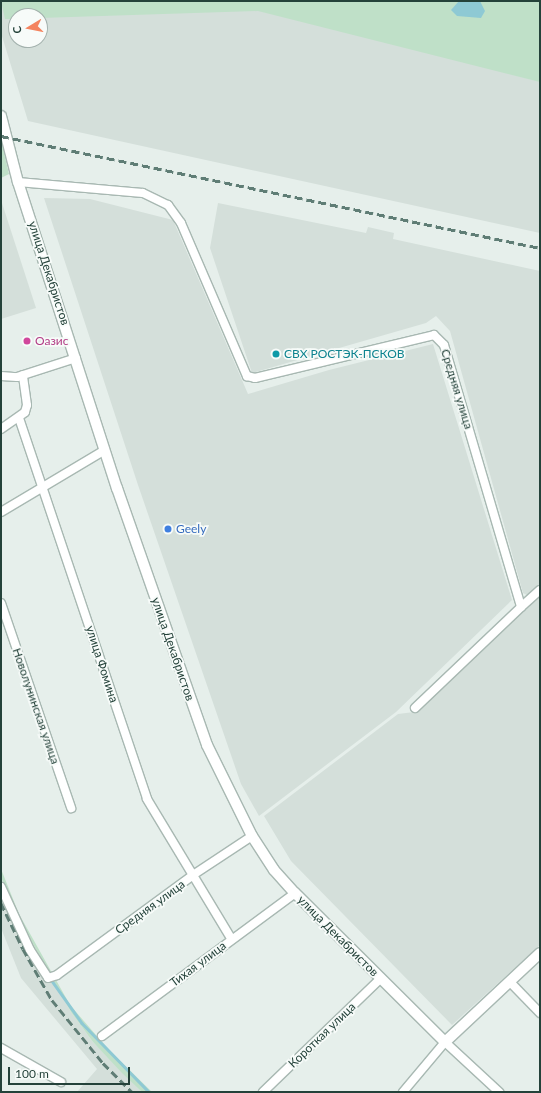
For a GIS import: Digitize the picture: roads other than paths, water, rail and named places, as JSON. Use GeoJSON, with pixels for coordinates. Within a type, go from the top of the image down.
{"type":"FeatureCollection","features":[{"type":"Feature","properties":{"kind":"street","name":"улица Декабристов"},"geometry":{"type":"LineString","coordinates":[[1,116],[18,182],[105,450],[207,745],[252,836],[274,870],[295,893],[445,1042],[500,1092]]}},
{"type":"Feature","properties":{"kind":"street","name":"Средняя улица"},"geometry":{"type":"LineString","coordinates":[[18,182],[143,193],[168,205],[181,223],[247,376],[255,378],[434,335],[444,345],[521,607]]}},
{"type":"Feature","properties":{"kind":"street"},"geometry":{"type":"LineString","coordinates":[[1,376],[23,375],[76,358]]}},
{"type":"Feature","properties":{"kind":"street"},"geometry":{"type":"LineString","coordinates":[[1,428],[19,418],[25,412],[27,404],[23,375]]}},
{"type":"Feature","properties":{"kind":"street","name":"улица Фомина"},"geometry":{"type":"LineString","coordinates":[[19,418],[146,799],[231,938]]}},
{"type":"Feature","properties":{"kind":"street"},"geometry":{"type":"LineString","coordinates":[[1,512],[42,486],[105,450]]}},
{"type":"Feature","properties":{"kind":"street"},"geometry":{"type":"LineString","coordinates":[[415,708],[540,590]]}},
{"type":"Feature","properties":{"kind":"street","name":"Новолунинская улица"},"geometry":{"type":"LineString","coordinates":[[1,603],[71,808]]}},
{"type":"Feature","properties":{"kind":"street","name":"Средняя улица"},"geometry":{"type":"LineString","coordinates":[[1,887],[30,950],[48,978],[57,975],[193,875],[252,836]]}},
{"type":"Feature","properties":{"kind":"street","name":"Тихая улица"},"geometry":{"type":"LineString","coordinates":[[102,1036],[231,938],[295,893]]}},
{"type":"Feature","properties":{"kind":"street"},"geometry":{"type":"LineString","coordinates":[[403,1092],[445,1042],[540,953]]}},
{"type":"Feature","properties":{"kind":"street","name":"Короткая улица"},"geometry":{"type":"LineString","coordinates":[[263,1092],[381,978]]}},
{"type":"Feature","properties":{"kind":"street"},"geometry":{"type":"LineString","coordinates":[[510,982],[540,1013]]}},
{"type":"Feature","properties":{"kind":"street"},"geometry":{"type":"LineString","coordinates":[[1,1048],[61,1082]]}},
{"type":"Feature","properties":{"kind":"water"},"geometry":{"type":"Polygon","coordinates":[[[459,1],[480,1],[485,11],[481,18],[457,16],[451,10],[459,1]]]}},
{"type":"Feature","properties":{"kind":"waterway"},"geometry":{"type":"LineString","coordinates":[[50,978],[82,1023],[149,1092]]}},
{"type":"Feature","properties":{"kind":"railway"},"geometry":{"type":"LineString","coordinates":[[1,136],[540,248]]}},
{"type":"Feature","properties":{"kind":"railway"},"geometry":{"type":"LineString","coordinates":[[1,903],[23,949],[52,1000],[103,1063],[132,1092]]}},
{"type":"Feature","properties":{"kind":"place","name":"Оазис"},"geometry":{"type":"Point","coordinates":[27,341]}},
{"type":"Feature","properties":{"kind":"place","name":"СВХ РОСТЭК-ПСКОВ"},"geometry":{"type":"Point","coordinates":[276,354]}},
{"type":"Feature","properties":{"kind":"place","name":"Geely"},"geometry":{"type":"Point","coordinates":[168,529]}}]}
